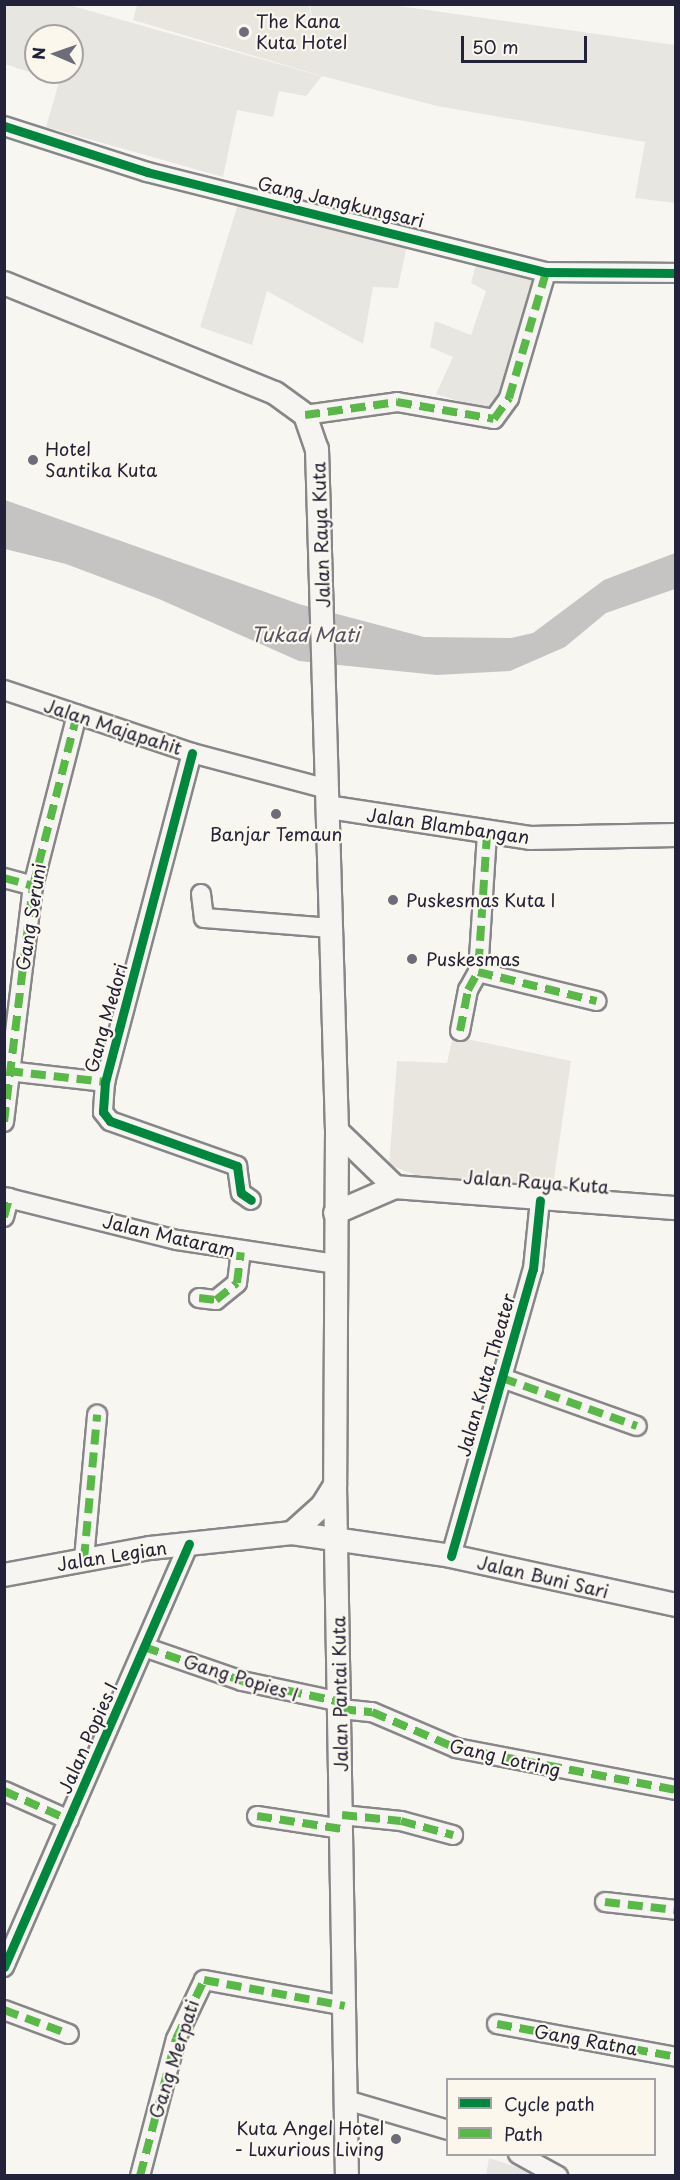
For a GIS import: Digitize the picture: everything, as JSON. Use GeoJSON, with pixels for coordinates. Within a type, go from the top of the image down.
{"type":"FeatureCollection","features":[{"type":"Feature","properties":{"kind":"main road"},"geometry":{"type":"LineString","coordinates":[[4,283],[275,393],[305,415]]}},
{"type":"Feature","properties":{"kind":"main road","name":"Jalan Raya Kuta"},"geometry":{"type":"LineString","coordinates":[[305,415],[320,470],[324,608],[323,680],[337,1131],[335,1213],[395,1187],[540,1200],[675,1208]]}},
{"type":"Feature","properties":{"kind":"main road","name":"Jalan Blambangan"},"geometry":{"type":"LineString","coordinates":[[327,798],[487,834],[592,839],[675,835]]}},
{"type":"Feature","properties":{"kind":"main road"},"geometry":{"type":"LineString","coordinates":[[337,1131],[395,1187]]}},
{"type":"Feature","properties":{"kind":"main road","name":"Jalan Pantai Kuta"},"geometry":{"type":"LineString","coordinates":[[335,1213],[335,1485],[338,1540],[347,2175]]}},
{"type":"Feature","properties":{"kind":"main road"},"geometry":{"type":"LineString","coordinates":[[292,1533],[328,1499],[335,1485]]}},
{"type":"Feature","properties":{"kind":"main road","name":"Jalan Legian"},"geometry":{"type":"LineString","coordinates":[[4,1575],[84,1559],[189,1544],[292,1533],[338,1540]]}},
{"type":"Feature","properties":{"kind":"main road","name":"Jalan Buni Sari"},"geometry":{"type":"LineString","coordinates":[[338,1540],[451,1556],[675,1605]]}},
{"type":"Feature","properties":{"kind":"street","name":"Gang Jangkungsari"},"geometry":{"type":"LineString","coordinates":[[4,126],[147,172],[546,272],[675,273]]}},
{"type":"Feature","properties":{"kind":"street"},"geometry":{"type":"LineString","coordinates":[[305,415],[383,402],[494,419],[509,398],[546,272]]}},
{"type":"Feature","properties":{"kind":"street","name":"Jalan Majapahit"},"geometry":{"type":"LineString","coordinates":[[4,690],[327,798]]}},
{"type":"Feature","properties":{"kind":"street","name":"Gang Seruni"},"geometry":{"type":"LineString","coordinates":[[4,1122],[8,1071],[33,886],[77,715]]}},
{"type":"Feature","properties":{"kind":"street","name":"Gang Medori"},"geometry":{"type":"LineString","coordinates":[[192,753],[105,1082],[106,1119],[235,1165],[241,1193],[251,1200]]}},
{"type":"Feature","properties":{"kind":"street"},"geometry":{"type":"LineString","coordinates":[[460,1031],[468,990],[478,972],[487,834]]}},
{"type":"Feature","properties":{"kind":"street"},"geometry":{"type":"LineString","coordinates":[[4,878],[33,886]]}},
{"type":"Feature","properties":{"kind":"street"},"geometry":{"type":"LineString","coordinates":[[201,894],[204,918],[332,928]]}},
{"type":"Feature","properties":{"kind":"street"},"geometry":{"type":"LineString","coordinates":[[478,972],[596,1001]]}},
{"type":"Feature","properties":{"kind":"street"},"geometry":{"type":"LineString","coordinates":[[8,1071],[105,1082]]}},
{"type":"Feature","properties":{"kind":"street"},"geometry":{"type":"LineString","coordinates":[[4,1217],[7,1197]]}},
{"type":"Feature","properties":{"kind":"street","name":"Jalan Mataram"},"geometry":{"type":"LineString","coordinates":[[7,1197],[241,1252],[335,1264]]}},
{"type":"Feature","properties":{"kind":"street","name":"Jalan Kuta Theater"},"geometry":{"type":"LineString","coordinates":[[451,1556],[533,1269],[540,1200]]}},
{"type":"Feature","properties":{"kind":"street"},"geometry":{"type":"LineString","coordinates":[[199,1298],[216,1300],[237,1284],[241,1252]]}},
{"type":"Feature","properties":{"kind":"street"},"geometry":{"type":"LineString","coordinates":[[502,1378],[637,1426]]}},
{"type":"Feature","properties":{"kind":"street"},"geometry":{"type":"LineString","coordinates":[[84,1559],[97,1415]]}},
{"type":"Feature","properties":{"kind":"street","name":"Jalan Popies I"},"geometry":{"type":"LineString","coordinates":[[4,1967],[9,1943],[69,1820],[189,1544]]}},
{"type":"Feature","properties":{"kind":"street","name":"Gang Popies I"},"geometry":{"type":"LineString","coordinates":[[144,1647],[243,1681],[340,1706]]}},
{"type":"Feature","properties":{"kind":"street","name":"Gang Lotring"},"geometry":{"type":"LineString","coordinates":[[340,1706],[372,1712],[456,1748],[675,1790]]}},
{"type":"Feature","properties":{"kind":"street"},"geometry":{"type":"LineString","coordinates":[[4,1791],[69,1820]]}},
{"type":"Feature","properties":{"kind":"street"},"geometry":{"type":"LineString","coordinates":[[257,1816],[342,1822],[401,1821],[453,1835]]}},
{"type":"Feature","properties":{"kind":"street"},"geometry":{"type":"LineString","coordinates":[[605,1902],[675,1910]]}},
{"type":"Feature","properties":{"kind":"street","name":"Gang Merpati"},"geometry":{"type":"LineString","coordinates":[[140,2175],[176,2039],[204,1980],[345,2006]]}},
{"type":"Feature","properties":{"kind":"street"},"geometry":{"type":"LineString","coordinates":[[4,2010],[69,2034]]}},
{"type":"Feature","properties":{"kind":"street","name":"Gang Ratna"},"geometry":{"type":"LineString","coordinates":[[497,2024],[675,2057]]}},
{"type":"Feature","properties":{"kind":"street"},"geometry":{"type":"LineString","coordinates":[[346,2100],[446,2130]]}},
{"type":"Feature","properties":{"kind":"street"},"geometry":{"type":"LineString","coordinates":[[522,2156],[558,2175]]}},
{"type":"Feature","properties":{"kind":"shaded area"},"geometry":{"type":"Polygon","coordinates":[[[5,4],[69,5],[321,76],[310,5],[392,5],[675,45],[675,203],[635,198],[645,142],[437,106],[322,76],[306,96],[279,91],[273,117],[237,110],[223,177],[46,127],[58,84],[84,84],[84,24],[24,24],[24,70],[5,64],[5,4]]]}},
{"type":"Feature","properties":{"kind":"shaded area","name":"The Kana Kuta Hotel"},"geometry":{"type":"Polygon","coordinates":[[[137,5],[309,5],[322,76],[133,20],[137,5]]]}},
{"type":"Feature","properties":{"kind":"shaded area"},"geometry":{"type":"Polygon","coordinates":[[[238,204],[407,245],[398,288],[373,287],[363,344],[267,291],[252,345],[200,327],[238,204]]]}},
{"type":"Feature","properties":{"kind":"shaded area"},"geometry":{"type":"Polygon","coordinates":[[[478,257],[539,275],[493,412],[436,394],[453,357],[430,347],[435,321],[471,335],[486,291],[471,283],[478,257]]]}},
{"type":"Feature","properties":{"kind":"shaded area"},"geometry":{"type":"Polygon","coordinates":[[[453,1036],[571,1061],[553,1185],[427,1179],[389,1165],[397,1061],[447,1063],[453,1036]]]}},
{"type":"Feature","properties":{"kind":"shaded area"},"geometry":{"type":"Polygon","coordinates":[[[489,2158],[533,2172],[532,2175],[486,2176],[489,2158]]]}},
{"type":"Feature","properties":{"kind":"water","name":"Tukad Mati"},"geometry":{"type":"Polygon","coordinates":[[[5,500],[299,604],[424,637],[511,638],[533,633],[604,580],[675,553],[675,589],[606,613],[565,647],[510,671],[437,675],[299,661],[159,599],[66,564],[5,549],[5,500]]]}},
{"type":"Feature","properties":{"kind":"marked path"},"geometry":{"type":"LineString","coordinates":[[305,415],[397,402],[494,419],[509,398],[546,272]]}},
{"type":"Feature","properties":{"kind":"marked path"},"geometry":{"type":"LineString","coordinates":[[4,1122],[33,886],[77,715]]}},
{"type":"Feature","properties":{"kind":"marked path"},"geometry":{"type":"LineString","coordinates":[[487,834],[478,972],[596,1001]]}},
{"type":"Feature","properties":{"kind":"marked path"},"geometry":{"type":"LineString","coordinates":[[4,878],[33,886]]}},
{"type":"Feature","properties":{"kind":"marked path"},"geometry":{"type":"LineString","coordinates":[[460,1031],[468,990],[478,972]]}},
{"type":"Feature","properties":{"kind":"marked path"},"geometry":{"type":"LineString","coordinates":[[8,1071],[105,1082]]}},
{"type":"Feature","properties":{"kind":"marked path"},"geometry":{"type":"LineString","coordinates":[[4,1217],[9,1198]]}},
{"type":"Feature","properties":{"kind":"marked path"},"geometry":{"type":"LineString","coordinates":[[199,1298],[216,1300],[237,1283],[241,1252]]}},
{"type":"Feature","properties":{"kind":"marked path"},"geometry":{"type":"LineString","coordinates":[[502,1378],[637,1426]]}},
{"type":"Feature","properties":{"kind":"marked path"},"geometry":{"type":"LineString","coordinates":[[84,1559],[97,1415]]}},
{"type":"Feature","properties":{"kind":"marked path"},"geometry":{"type":"LineString","coordinates":[[144,1647],[242,1681],[341,1702]]}},
{"type":"Feature","properties":{"kind":"marked path"},"geometry":{"type":"LineString","coordinates":[[341,1709],[372,1712],[456,1748],[676,1790]]}},
{"type":"Feature","properties":{"kind":"marked path"},"geometry":{"type":"LineString","coordinates":[[4,1791],[69,1820]]}},
{"type":"Feature","properties":{"kind":"marked path"},"geometry":{"type":"LineString","coordinates":[[342,1815],[401,1821],[453,1835]]}},
{"type":"Feature","properties":{"kind":"marked path"},"geometry":{"type":"LineString","coordinates":[[257,1816],[342,1829]]}},
{"type":"Feature","properties":{"kind":"marked path"},"geometry":{"type":"LineString","coordinates":[[605,1902],[676,1910]]}},
{"type":"Feature","properties":{"kind":"marked path"},"geometry":{"type":"LineString","coordinates":[[140,2176],[176,2039],[204,1980],[345,2006]]}},
{"type":"Feature","properties":{"kind":"marked path"},"geometry":{"type":"LineString","coordinates":[[4,2010],[69,2034]]}},
{"type":"Feature","properties":{"kind":"marked path"},"geometry":{"type":"LineString","coordinates":[[497,2024],[676,2057]]}},
{"type":"Feature","properties":{"kind":"cycle path"},"geometry":{"type":"LineString","coordinates":[[4,126],[147,172],[546,272],[676,273]]}},
{"type":"Feature","properties":{"kind":"cycle path"},"geometry":{"type":"LineString","coordinates":[[192,753],[105,1082],[103,1112],[110,1121],[237,1166],[241,1193],[251,1200]]}},
{"type":"Feature","properties":{"kind":"cycle path"},"geometry":{"type":"LineString","coordinates":[[451,1556],[533,1269],[540,1200]]}},
{"type":"Feature","properties":{"kind":"cycle path"},"geometry":{"type":"LineString","coordinates":[[4,1967],[189,1544]]}},
{"type":"Feature","properties":{"kind":"place","name":"The Kana Kuta Hotel"},"geometry":{"type":"Point","coordinates":[244,32]}},
{"type":"Feature","properties":{"kind":"place","name":"Hotel Santika Kuta"},"geometry":{"type":"Point","coordinates":[33,460]}},
{"type":"Feature","properties":{"kind":"place","name":"Banjar Temaun"},"geometry":{"type":"Point","coordinates":[276,814]}},
{"type":"Feature","properties":{"kind":"place","name":"Puskesmas Kuta I"},"geometry":{"type":"Point","coordinates":[393,900]}},
{"type":"Feature","properties":{"kind":"place","name":"Puskesmas"},"geometry":{"type":"Point","coordinates":[412,959]}},
{"type":"Feature","properties":{"kind":"place","name":"Kuta Angel Hotel - Luxurious Living"},"geometry":{"type":"Point","coordinates":[396,2139]}}]}
